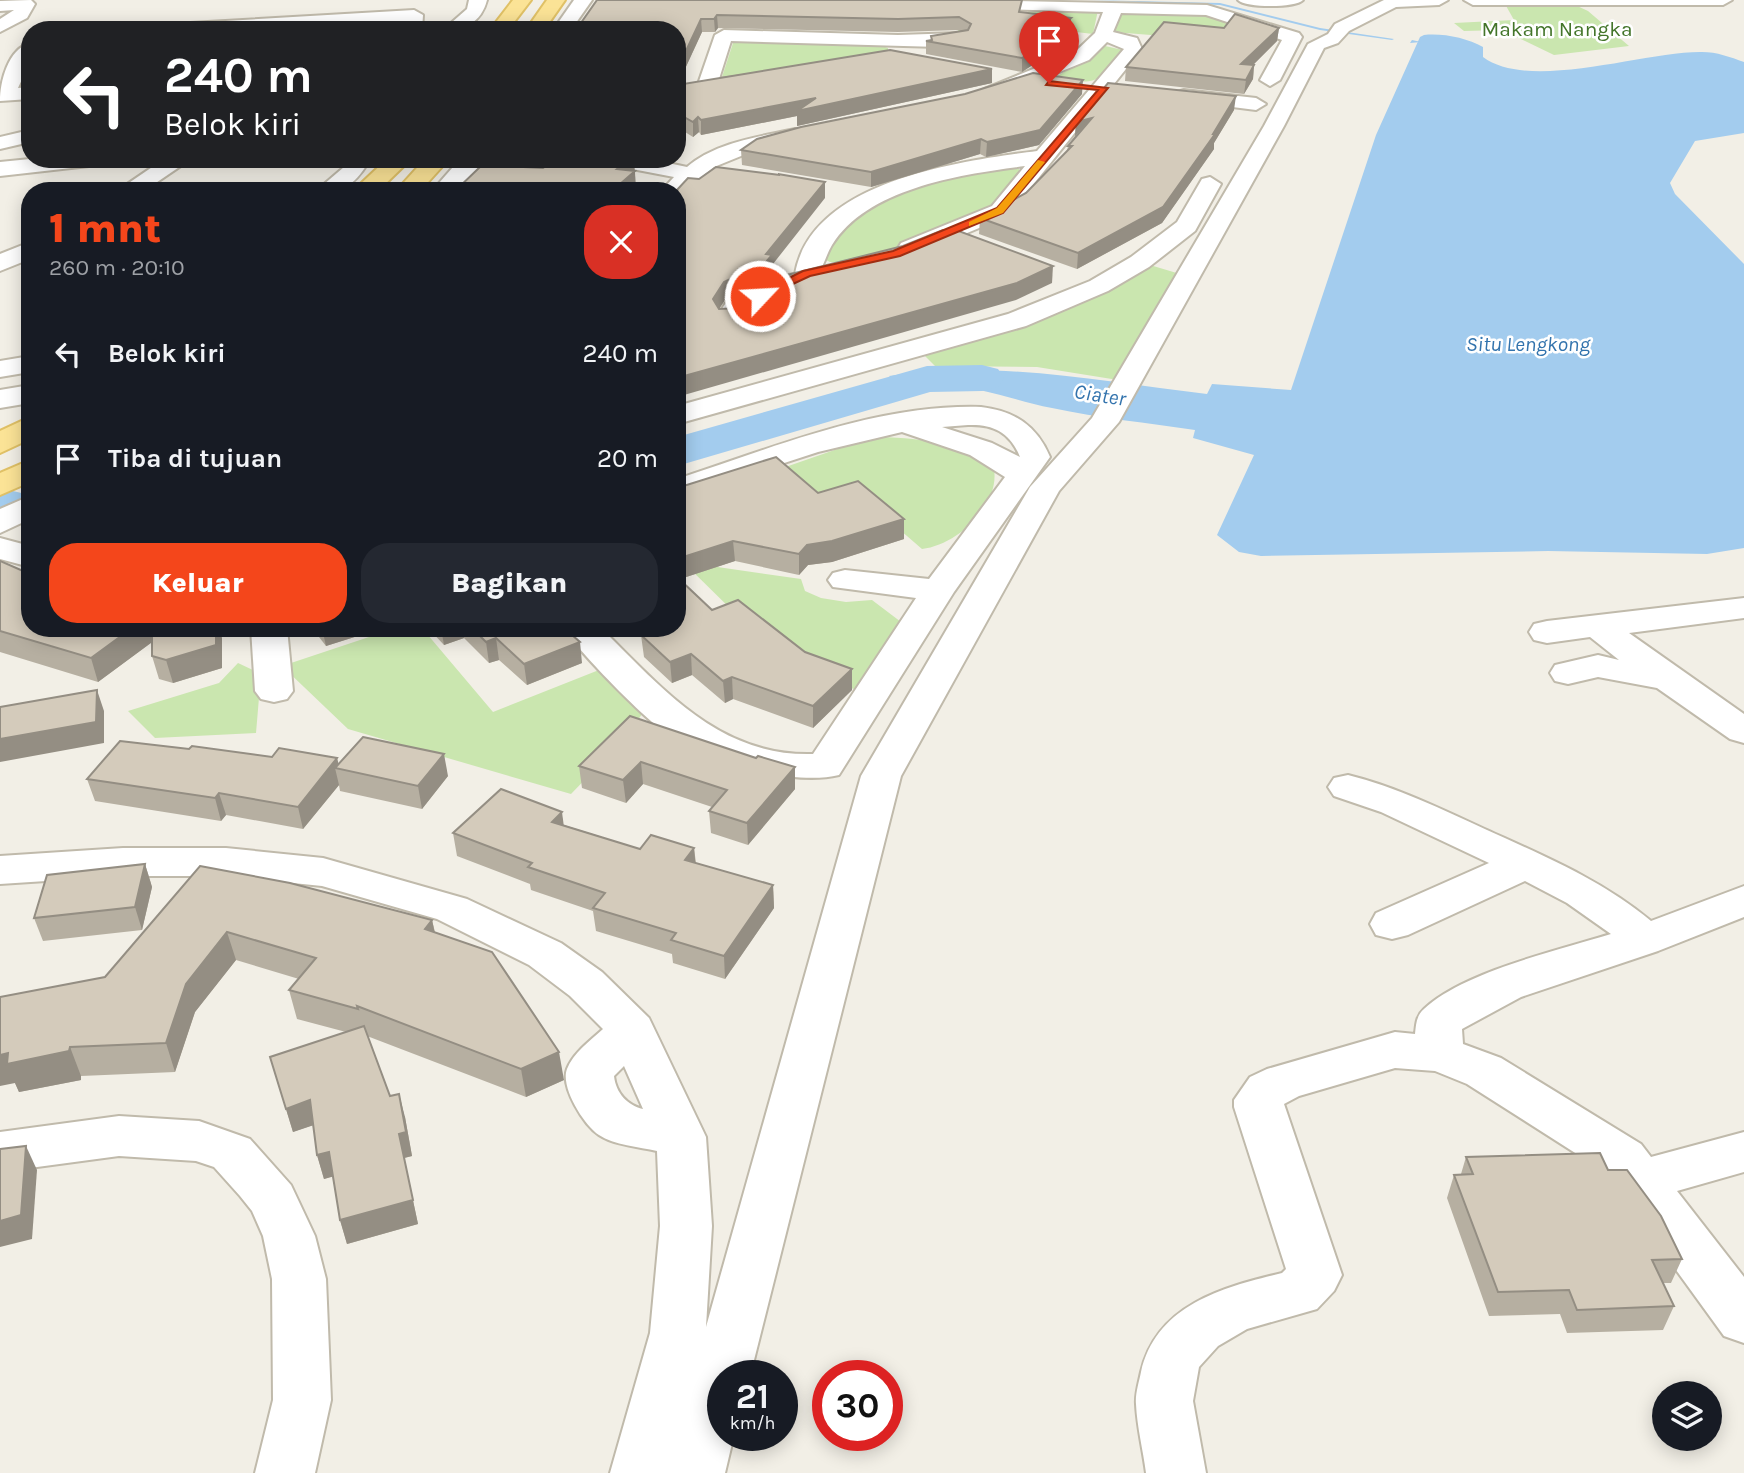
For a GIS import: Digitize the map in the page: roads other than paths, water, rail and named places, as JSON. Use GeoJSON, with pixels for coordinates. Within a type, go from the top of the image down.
{"type":"FeatureCollection","features":[{"type":"Feature","properties":{"kind":"main road"},"geometry":{"type":"LineString","coordinates":[[506,21],[522,0]]}},
{"type":"Feature","properties":{"kind":"main road"},"geometry":{"type":"LineString","coordinates":[[541,21],[556,0]]}},
{"type":"Feature","properties":{"kind":"main road"},"geometry":{"type":"LineString","coordinates":[[374,182],[390,168]]}},
{"type":"Feature","properties":{"kind":"main road"},"geometry":{"type":"LineString","coordinates":[[417,182],[433,168]]}},
{"type":"Feature","properties":{"kind":"main road"},"geometry":{"type":"LineString","coordinates":[[0,444],[21,431]]}},
{"type":"Feature","properties":{"kind":"street"},"geometry":{"type":"LineString","coordinates":[[464,21],[475,12],[478,0]]}},
{"type":"Feature","properties":{"kind":"street"},"geometry":{"type":"LineString","coordinates":[[568,21],[583,0]]}},
{"type":"Feature","properties":{"kind":"street"},"geometry":{"type":"LineString","coordinates":[[1247,0],[1294,0]]}},
{"type":"Feature","properties":{"kind":"street"},"geometry":{"type":"LineString","coordinates":[[695,1473],[881,776],[1046,487],[1104,422],[1274,125],[1317,44],[1393,2],[1439,0]]}},
{"type":"Feature","properties":{"kind":"street"},"geometry":{"type":"LineString","coordinates":[[1473,0],[1723,0]]}},
{"type":"Feature","properties":{"kind":"street"},"geometry":{"type":"LineString","coordinates":[[307,1],[313,11],[309,21],[415,15]]}},
{"type":"Feature","properties":{"kind":"street"},"geometry":{"type":"LineString","coordinates":[[954,1],[1211,8],[1337,34]]}},
{"type":"Feature","properties":{"kind":"street"},"geometry":{"type":"LineString","coordinates":[[954,1],[1207,10],[1293,37],[1243,126]]}},
{"type":"Feature","properties":{"kind":"street"},"geometry":{"type":"LineString","coordinates":[[0,6],[26,4],[22,14],[0,27]]}},
{"type":"Feature","properties":{"kind":"street"},"geometry":{"type":"LineString","coordinates":[[967,100],[1082,57],[1102,35],[1114,7]]}},
{"type":"Feature","properties":{"kind":"street"},"geometry":{"type":"LineString","coordinates":[[201,11],[212,21]]}},
{"type":"Feature","properties":{"kind":"street"},"geometry":{"type":"LineString","coordinates":[[707,87],[716,34],[887,52],[914,61]]}},
{"type":"Feature","properties":{"kind":"street"},"geometry":{"type":"LineString","coordinates":[[891,255],[950,234],[1000,211],[1133,50],[1130,42],[1102,35]]}},
{"type":"Feature","properties":{"kind":"street"},"geometry":{"type":"LineString","coordinates":[[887,52],[958,38]]}},
{"type":"Feature","properties":{"kind":"street"},"geometry":{"type":"LineString","coordinates":[[0,44],[21,43]]}},
{"type":"Feature","properties":{"kind":"street"},"geometry":{"type":"LineString","coordinates":[[9,67],[3,98],[21,95]]}},
{"type":"Feature","properties":{"kind":"street"},"geometry":{"type":"LineString","coordinates":[[981,73],[1021,81],[1132,91]]}},
{"type":"Feature","properties":{"kind":"street"},"geometry":{"type":"LineString","coordinates":[[686,92],[765,79]]}},
{"type":"Feature","properties":{"kind":"street"},"geometry":{"type":"LineString","coordinates":[[1159,94],[1256,104]]}},
{"type":"Feature","properties":{"kind":"street"},"geometry":{"type":"LineString","coordinates":[[679,182],[693,165],[738,149],[815,130]]}},
{"type":"Feature","properties":{"kind":"street"},"geometry":{"type":"LineString","coordinates":[[0,143],[21,138]]}},
{"type":"Feature","properties":{"kind":"street"},"geometry":{"type":"LineString","coordinates":[[729,318],[736,307],[819,271],[811,260],[835,223],[858,195],[930,177],[1045,157]]}},
{"type":"Feature","properties":{"kind":"street"},"geometry":{"type":"LineString","coordinates":[[693,165],[738,172]]}},
{"type":"Feature","properties":{"kind":"street"},"geometry":{"type":"LineString","coordinates":[[0,169],[21,167]]}},
{"type":"Feature","properties":{"kind":"street"},"geometry":{"type":"LineString","coordinates":[[143,182],[165,168]]}},
{"type":"Feature","properties":{"kind":"street"},"geometry":{"type":"LineString","coordinates":[[338,182],[354,168]]}},
{"type":"Feature","properties":{"kind":"street"},"geometry":{"type":"LineString","coordinates":[[452,182],[466,168]]}},
{"type":"Feature","properties":{"kind":"street"},"geometry":{"type":"LineString","coordinates":[[686,412],[1017,320],[1098,294],[1187,226],[1218,170]]}},
{"type":"Feature","properties":{"kind":"street"},"geometry":{"type":"LineString","coordinates":[[950,234],[986,247]]}},
{"type":"Feature","properties":{"kind":"street"},"geometry":{"type":"LineString","coordinates":[[1059,274],[1098,294]]}},
{"type":"Feature","properties":{"kind":"street"},"geometry":{"type":"LineString","coordinates":[[0,369],[21,366]]}},
{"type":"Feature","properties":{"kind":"street"},"geometry":{"type":"LineString","coordinates":[[0,399],[21,396]]}},
{"type":"Feature","properties":{"kind":"street"},"geometry":{"type":"LineString","coordinates":[[590,637],[663,710],[688,731],[747,755],[793,766],[819,768],[828,763],[938,590],[1035,457],[1026,438],[1009,424],[995,418],[973,416],[898,422],[686,486]]}},
{"type":"Feature","properties":{"kind":"street"},"geometry":{"type":"LineString","coordinates":[[0,523],[21,510]]}},
{"type":"Feature","properties":{"kind":"street"},"geometry":{"type":"LineString","coordinates":[[0,548],[21,554]]}},
{"type":"Feature","properties":{"kind":"street"},"geometry":{"type":"LineString","coordinates":[[845,580],[938,590]]}},
{"type":"Feature","properties":{"kind":"street"},"geometry":{"type":"LineString","coordinates":[[1547,632],[1600,628],[1744,608]]}},
{"type":"Feature","properties":{"kind":"street"},"geometry":{"type":"LineString","coordinates":[[1600,628],[1673,684],[1744,731]]}},
{"type":"Feature","properties":{"kind":"street"},"geometry":{"type":"LineString","coordinates":[[270,637],[274,691]]}},
{"type":"Feature","properties":{"kind":"street"},"geometry":{"type":"LineString","coordinates":[[1568,673],[1585,667],[1616,668],[1673,684]]}},
{"type":"Feature","properties":{"kind":"street"},"geometry":{"type":"LineString","coordinates":[[1348,787],[1387,798],[1573,885],[1616,913],[1644,939]]}},
{"type":"Feature","properties":{"kind":"street"},"geometry":{"type":"LineString","coordinates":[[0,870],[123,862],[226,862],[323,872],[452,909],[545,954],[586,984],[632,1030],[591,1069],[588,1077],[590,1085],[617,1122],[681,1137],[686,1226],[678,1333],[640,1473]]}},
{"type":"Feature","properties":{"kind":"street"},"geometry":{"type":"LineString","coordinates":[[1392,924],[1525,864]]}},
{"type":"Feature","properties":{"kind":"street"},"geometry":{"type":"LineString","coordinates":[[1439,1054],[1438,1022],[1460,1006],[1537,974],[1644,939],[1744,901]]}},
{"type":"Feature","properties":{"kind":"street"},"geometry":{"type":"LineString","coordinates":[[1177,1473],[1164,1401],[1173,1357],[1198,1329],[1234,1308],[1298,1293],[1315,1275],[1259,1107],[1259,1100],[1267,1090],[1284,1082],[1395,1050],[1439,1054],[1484,1070],[1623,1158],[1744,1319]]}},
{"type":"Feature","properties":{"kind":"street"},"geometry":{"type":"LineString","coordinates":[[0,1152],[119,1136],[199,1141],[232,1153],[258,1181],[273,1200],[289,1236],[299,1279],[302,1400],[285,1473]]}},
{"type":"Feature","properties":{"kind":"street"},"geometry":{"type":"LineString","coordinates":[[1639,1181],[1744,1152]]}},
{"type":"Feature","properties":{"kind":"water","name":"Situ Lengkong"},"geometry":{"type":"Polygon","coordinates":[[[1424,35],[1470,41],[1483,47],[1483,57],[1504,67],[1529,71],[1558,71],[1678,53],[1718,54],[1744,62],[1744,133],[1695,141],[1670,183],[1675,194],[1744,264],[1744,548],[1707,554],[1548,551],[1261,556],[1239,552],[1217,535],[1254,455],[1193,438],[1195,430],[1070,412],[979,390],[943,386],[906,392],[889,376],[929,371],[1008,371],[1207,394],[1212,384],[1291,390],[1376,135],[1420,37],[1424,35]]]}},
{"type":"Feature","properties":{"kind":"waterway"},"geometry":{"type":"LineString","coordinates":[[1089,0],[1220,4],[1320,29],[1392,39]]}},
{"type":"Feature","properties":{"kind":"waterway"},"geometry":{"type":"LineString","coordinates":[[1412,42],[1418,42]]}},
{"type":"Feature","properties":{"kind":"waterway","name":"Ciater"},"geometry":{"type":"LineString","coordinates":[[686,449],[927,379],[982,378]]}},
{"type":"Feature","properties":{"kind":"waterway","name":"Ciater"},"geometry":{"type":"LineString","coordinates":[[0,503],[21,509]]}},
{"type":"Feature","properties":{"kind":"park label","name":"Makam Nangka"},"geometry":{"type":"Point","coordinates":[1557,29]}}]}
